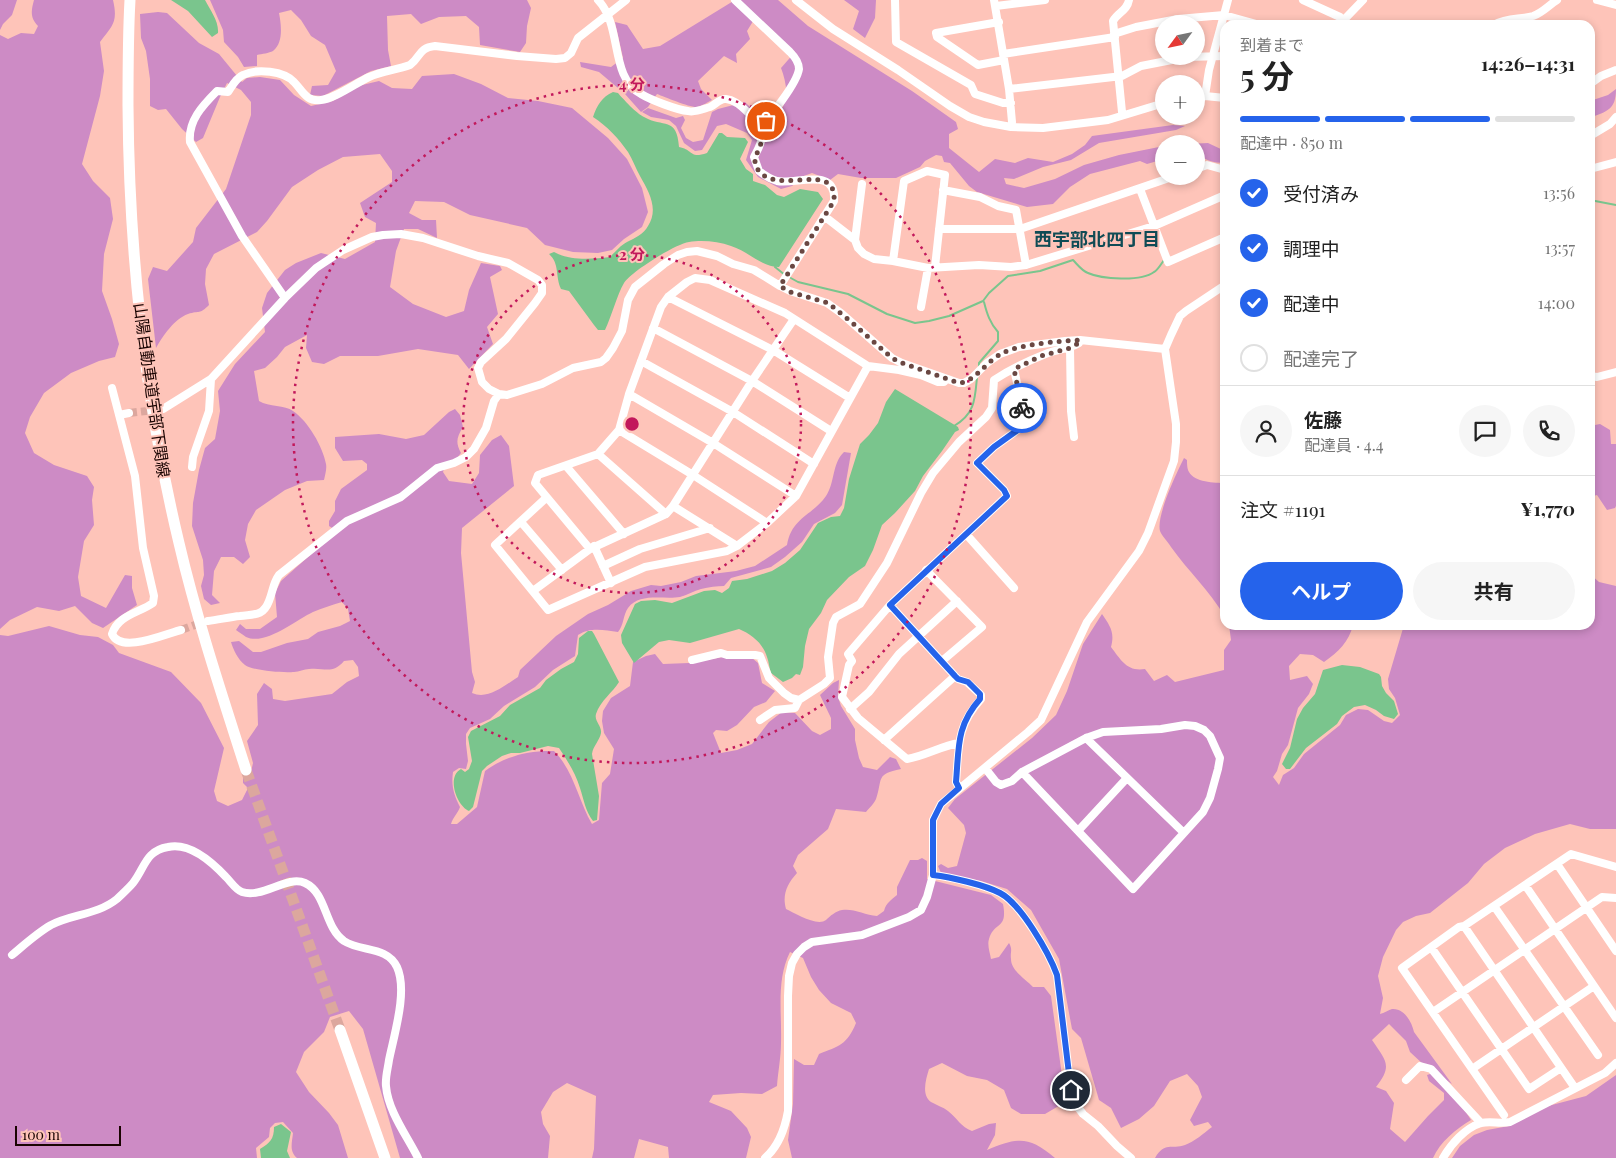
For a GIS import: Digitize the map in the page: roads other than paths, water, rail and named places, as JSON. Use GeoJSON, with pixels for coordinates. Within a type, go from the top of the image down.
{"type":"FeatureCollection","features":[{"type":"Feature","properties":{"kind":"highway","name":"山陽自動車道宇部下関線"},"geometry":{"type":"LineString","coordinates":[[130,0],[129,148],[132,229],[139,308],[149,384],[166,484],[194,600],[212,665],[246,770]]}},
{"type":"Feature","properties":{"kind":"highway"},"geometry":{"type":"LineString","coordinates":[[340,1030],[385,1158]]}},
{"type":"Feature","properties":{"kind":"street"},"geometry":{"type":"LineString","coordinates":[[598,0],[608,14],[624,78],[640,94],[689,112],[713,106],[722,99],[728,98],[748,112],[759,127],[762,136],[760,146],[754,157],[759,171],[776,181],[819,179],[826,181],[833,189],[834,201],[780,286]]}},
{"type":"Feature","properties":{"kind":"street"},"geometry":{"type":"LineString","coordinates":[[285,298],[242,236],[190,142],[191,126],[196,116],[204,104],[217,92],[228,92],[242,75],[253,72],[267,72],[286,76],[295,82],[301,93],[309,99],[320,101],[332,97],[372,76],[410,65],[415,62],[420,52],[427,47],[435,46],[517,56],[565,58],[571,53],[578,38],[626,0]]}},
{"type":"Feature","properties":{"kind":"street"},"geometry":{"type":"LineString","coordinates":[[735,0],[790,52],[798,62],[799,70],[777,109],[759,127]]}},
{"type":"Feature","properties":{"kind":"street"},"geometry":{"type":"LineString","coordinates":[[796,0],[832,28],[950,106],[984,122],[1011,127],[1043,128],[1108,120],[1155,106]]}},
{"type":"Feature","properties":{"kind":"street"},"geometry":{"type":"LineString","coordinates":[[895,0],[896,42],[971,85],[975,94],[1011,104]]}},
{"type":"Feature","properties":{"kind":"street"},"geometry":{"type":"LineString","coordinates":[[1011,127],[1011,104],[995,3],[1045,0]]}},
{"type":"Feature","properties":{"kind":"street"},"geometry":{"type":"LineString","coordinates":[[1124,116],[1122,112],[1113,22],[1128,7],[1130,0]]}},
{"type":"Feature","properties":{"kind":"street"},"geometry":{"type":"LineString","coordinates":[[1223,20],[1228,0]]}},
{"type":"Feature","properties":{"kind":"street"},"geometry":{"type":"LineString","coordinates":[[1303,0],[1340,17],[1341,20]]}},
{"type":"Feature","properties":{"kind":"street"},"geometry":{"type":"LineString","coordinates":[[1343,20],[1363,0]]}},
{"type":"Feature","properties":{"kind":"street"},"geometry":{"type":"LineString","coordinates":[[1503,20],[1539,14],[1556,0]]}},
{"type":"Feature","properties":{"kind":"street"},"geometry":{"type":"LineString","coordinates":[[1597,0],[1616,5]]}},
{"type":"Feature","properties":{"kind":"street"},"geometry":{"type":"LineString","coordinates":[[999,22],[936,33],[938,37],[978,65],[1004,57],[1114,35],[1136,27],[1178,19],[1224,15],[1242,20]]}},
{"type":"Feature","properties":{"kind":"street"},"geometry":{"type":"LineString","coordinates":[[1220,30],[1209,70],[1206,96],[1220,97]]}},
{"type":"Feature","properties":{"kind":"street"},"geometry":{"type":"LineString","coordinates":[[1009,89],[1122,76],[1141,66],[1187,57],[1220,56]]}},
{"type":"Feature","properties":{"kind":"street"},"geometry":{"type":"LineString","coordinates":[[1595,80],[1616,70]]}},
{"type":"Feature","properties":{"kind":"street"},"geometry":{"type":"LineString","coordinates":[[1595,133],[1610,124],[1616,117]]}},
{"type":"Feature","properties":{"kind":"street"},"geometry":{"type":"LineString","coordinates":[[1595,168],[1616,162]]}},
{"type":"Feature","properties":{"kind":"street"},"geometry":{"type":"LineString","coordinates":[[1205,166],[1220,169]]}},
{"type":"Feature","properties":{"kind":"street"},"geometry":{"type":"LineString","coordinates":[[893,261],[904,181],[927,171],[945,175],[939,230],[921,307]]}},
{"type":"Feature","properties":{"kind":"street"},"geometry":{"type":"LineString","coordinates":[[862,184],[855,240],[858,248],[864,254],[874,259],[931,267],[1011,267],[1026,265],[1154,226],[1220,197]]}},
{"type":"Feature","properties":{"kind":"street"},"geometry":{"type":"LineString","coordinates":[[939,230],[1020,229],[1155,184]]}},
{"type":"Feature","properties":{"kind":"street"},"geometry":{"type":"LineString","coordinates":[[1140,189],[1168,262],[1220,239]]}},
{"type":"Feature","properties":{"kind":"street"},"geometry":{"type":"LineString","coordinates":[[943,190],[980,197],[998,206],[1016,210],[1026,265]]}},
{"type":"Feature","properties":{"kind":"street"},"geometry":{"type":"LineString","coordinates":[[824,216],[855,240]]}},
{"type":"Feature","properties":{"kind":"street"},"geometry":{"type":"LineString","coordinates":[[164,409],[211,379],[285,298],[316,268],[343,250],[372,237],[383,235],[401,234],[423,238],[508,264],[538,280],[542,285],[542,293],[506,339],[481,362],[478,368],[482,382],[489,389],[499,394],[507,394],[534,387],[573,368],[601,362],[613,348],[622,331],[628,300],[635,287],[664,264],[682,254],[697,252],[717,256],[733,264],[754,270],[790,292],[828,303],[892,358],[946,379],[964,383],[971,379],[987,363],[1008,350],[1080,340],[1165,349]]}},
{"type":"Feature","properties":{"kind":"street"},"geometry":{"type":"LineString","coordinates":[[610,583],[603,566],[592,548],[534,483],[538,475],[598,454],[619,430],[629,394],[661,307],[679,287],[695,278],[710,280],[784,313],[868,366],[884,367],[921,375],[938,382],[944,382],[946,379]]}},
{"type":"Feature","properties":{"kind":"street"},"geometry":{"type":"LineString","coordinates":[[765,1158],[785,1128],[788,1111],[788,996],[790,970],[798,954],[812,942],[862,935],[909,918],[921,910],[928,898],[933,875],[933,820],[941,804],[1041,720],[1087,622],[1139,551],[1148,533],[1176,454],[1176,424],[1165,349],[1180,316],[1220,287]]}},
{"type":"Feature","properties":{"kind":"street"},"geometry":{"type":"LineString","coordinates":[[668,297],[773,350],[850,398]]}},
{"type":"Feature","properties":{"kind":"street"},"geometry":{"type":"LineString","coordinates":[[533,591],[592,548],[666,514],[794,319]]}},
{"type":"Feature","properties":{"kind":"street"},"geometry":{"type":"LineString","coordinates":[[653,328],[752,381],[831,431]]}},
{"type":"Feature","properties":{"kind":"street"},"geometry":{"type":"LineString","coordinates":[[760,720],[775,710],[795,708],[799,700],[830,678],[828,657],[833,623],[836,617],[860,604],[892,554],[914,506],[933,473],[959,442],[986,417],[992,408],[994,380],[1051,352],[1070,348],[1079,343],[1080,340]]}},
{"type":"Feature","properties":{"kind":"street"},"geometry":{"type":"LineString","coordinates":[[1070,348],[1071,411],[1074,437]]}},
{"type":"Feature","properties":{"kind":"street"},"geometry":{"type":"LineString","coordinates":[[641,361],[733,412],[814,464]]}},
{"type":"Feature","properties":{"kind":"street"},"geometry":{"type":"LineString","coordinates":[[546,498],[495,545],[548,610],[645,567],[727,551],[737,546],[767,523],[796,496],[868,366]]}},
{"type":"Feature","properties":{"kind":"street"},"geometry":{"type":"LineString","coordinates":[[959,743],[920,757],[907,759],[858,718],[842,697],[849,665],[852,661],[848,654],[890,605],[1007,496],[1004,490],[977,463],[994,447],[1026,424],[1014,369]]}},
{"type":"Feature","properties":{"kind":"street"},"geometry":{"type":"LineString","coordinates":[[1595,376],[1616,372]]}},
{"type":"Feature","properties":{"kind":"street"},"geometry":{"type":"LineString","coordinates":[[192,467],[209,411],[211,379]]}},
{"type":"Feature","properties":{"kind":"street"},"geometry":{"type":"LineString","coordinates":[[112,388],[135,476],[143,548],[154,596],[154,603],[124,618],[116,624],[112,634],[121,643],[131,644],[181,630]]}},
{"type":"Feature","properties":{"kind":"street"},"geometry":{"type":"LineString","coordinates":[[208,621],[239,616],[253,616],[264,610],[279,574],[336,528],[347,521],[401,497],[437,468],[466,457],[474,449],[486,428],[494,401],[499,394]]}},
{"type":"Feature","properties":{"kind":"street"},"geometry":{"type":"LineString","coordinates":[[629,394],[713,443],[796,496]]}},
{"type":"Feature","properties":{"kind":"street"},"geometry":{"type":"LineString","coordinates":[[119,416],[129,413]]}},
{"type":"Feature","properties":{"kind":"street"},"geometry":{"type":"LineString","coordinates":[[619,430],[767,523]]}},
{"type":"Feature","properties":{"kind":"street"},"geometry":{"type":"LineString","coordinates":[[598,454],[666,514]]}},
{"type":"Feature","properties":{"kind":"street"},"geometry":{"type":"LineString","coordinates":[[566,466],[624,534]]}},
{"type":"Feature","properties":{"kind":"street"},"geometry":{"type":"LineString","coordinates":[[673,506],[737,546]]}},
{"type":"Feature","properties":{"kind":"street"},"geometry":{"type":"LineString","coordinates":[[521,522],[562,570]]}},
{"type":"Feature","properties":{"kind":"street"},"geometry":{"type":"LineString","coordinates":[[603,566],[640,549],[710,528]]}},
{"type":"Feature","properties":{"kind":"street"},"geometry":{"type":"LineString","coordinates":[[966,534],[1014,588]]}},
{"type":"Feature","properties":{"kind":"street"},"geometry":{"type":"LineString","coordinates":[[926,570],[982,627],[942,661]]}},
{"type":"Feature","properties":{"kind":"street"},"geometry":{"type":"LineString","coordinates":[[850,709],[869,692],[899,654],[957,601]]}},
{"type":"Feature","properties":{"kind":"street"},"geometry":{"type":"LineString","coordinates":[[890,605],[958,679],[968,682],[980,694],[980,699],[973,707],[960,731],[956,782],[959,788]]}},
{"type":"Feature","properties":{"kind":"street"},"geometry":{"type":"LineString","coordinates":[[692,660],[721,653],[727,655],[760,656],[769,678],[784,693],[791,698],[799,700]]}},
{"type":"Feature","properties":{"kind":"street"},"geometry":{"type":"LineString","coordinates":[[884,740],[955,676]]}},
{"type":"Feature","properties":{"kind":"street"},"geometry":{"type":"LineString","coordinates":[[985,768],[996,782],[1002,785],[1012,781],[1022,772],[1086,738],[1103,732],[1186,725],[1204,730],[1210,736],[1220,758],[1210,798],[1203,812],[1132,889],[1022,772]]}},
{"type":"Feature","properties":{"kind":"street"},"geometry":{"type":"LineString","coordinates":[[1086,738],[1184,833]]}},
{"type":"Feature","properties":{"kind":"street"},"geometry":{"type":"LineString","coordinates":[[1078,831],[1127,778]]}},
{"type":"Feature","properties":{"kind":"street"},"geometry":{"type":"LineString","coordinates":[[12,955],[49,926],[68,918],[109,906],[133,883],[146,860],[157,850],[168,846],[180,847],[197,853],[215,865],[240,892],[260,892],[293,881],[303,882],[313,888],[337,934],[345,941],[388,956],[396,965],[401,979],[400,998],[386,1083],[387,1098],[418,1158]]}},
{"type":"Feature","properties":{"kind":"street"},"geometry":{"type":"LineString","coordinates":[[1504,1115],[1402,968],[1459,927],[1464,926],[1571,854],[1616,868]]}},
{"type":"Feature","properties":{"kind":"street"},"geometry":{"type":"LineString","coordinates":[[1556,864],[1616,951]]}},
{"type":"Feature","properties":{"kind":"street"},"geometry":{"type":"LineString","coordinates":[[933,875],[988,888],[1000,893],[1020,910],[1052,961],[1057,975],[1071,1090],[1077,1106],[1131,1158]]}},
{"type":"Feature","properties":{"kind":"street"},"geometry":{"type":"LineString","coordinates":[[1525,885],[1616,1018]]}},
{"type":"Feature","properties":{"kind":"street"},"geometry":{"type":"LineString","coordinates":[[1433,1012],[1602,897],[1616,898]]}},
{"type":"Feature","properties":{"kind":"street"},"geometry":{"type":"LineString","coordinates":[[1494,906],[1598,1055]]}},
{"type":"Feature","properties":{"kind":"street"},"geometry":{"type":"LineString","coordinates":[[1464,926],[1574,1088]]}},
{"type":"Feature","properties":{"kind":"street"},"geometry":{"type":"LineString","coordinates":[[1432,947],[1529,1089],[1561,1068]]}},
{"type":"Feature","properties":{"kind":"street"},"geometry":{"type":"LineString","coordinates":[[1472,1069],[1594,986]]}},
{"type":"Feature","properties":{"kind":"street"},"geometry":{"type":"LineString","coordinates":[[1443,1158],[1458,1138],[1470,1128],[1481,1123],[1500,1124],[1510,1122],[1605,1073],[1616,1063]]}},
{"type":"Feature","properties":{"kind":"street"},"geometry":{"type":"LineString","coordinates":[[1406,1080],[1420,1066],[1431,1069],[1481,1123]]}},
{"type":"Feature","properties":{"kind":"waterway"},"geometry":{"type":"LineString","coordinates":[[1595,201],[1616,205]]}},
{"type":"Feature","properties":{"kind":"waterway"},"geometry":{"type":"LineString","coordinates":[[789,277],[798,282],[848,294],[887,314],[915,323],[949,316],[983,301],[1008,276],[1040,271],[1073,260],[1084,271],[1094,275],[1111,278],[1131,278],[1154,272],[1164,260]]}},
{"type":"Feature","properties":{"kind":"waterway"},"geometry":{"type":"LineString","coordinates":[[775,267],[785,275]]}},
{"type":"Feature","properties":{"kind":"waterway"},"geometry":{"type":"LineString","coordinates":[[979,368],[979,363],[998,341],[998,332],[989,318],[984,302]]}},
{"type":"Feature","properties":{"kind":"waterway"},"geometry":{"type":"LineString","coordinates":[[954,426],[966,416],[973,405],[977,377]]}},
{"type":"Feature","properties":{"kind":"tunnel"},"geometry":{"type":"LineString","coordinates":[[129,413],[163,409]]}},
{"type":"Feature","properties":{"kind":"tunnel"},"geometry":{"type":"LineString","coordinates":[[181,630],[203,622]]}},
{"type":"Feature","properties":{"kind":"tunnel"},"geometry":{"type":"LineString","coordinates":[[246,770],[340,1030]]}},
{"type":"Feature","properties":{"kind":"district","name":"西宇部北四丁目"},"geometry":{"type":"Point","coordinates":[1097,240]}}]}
